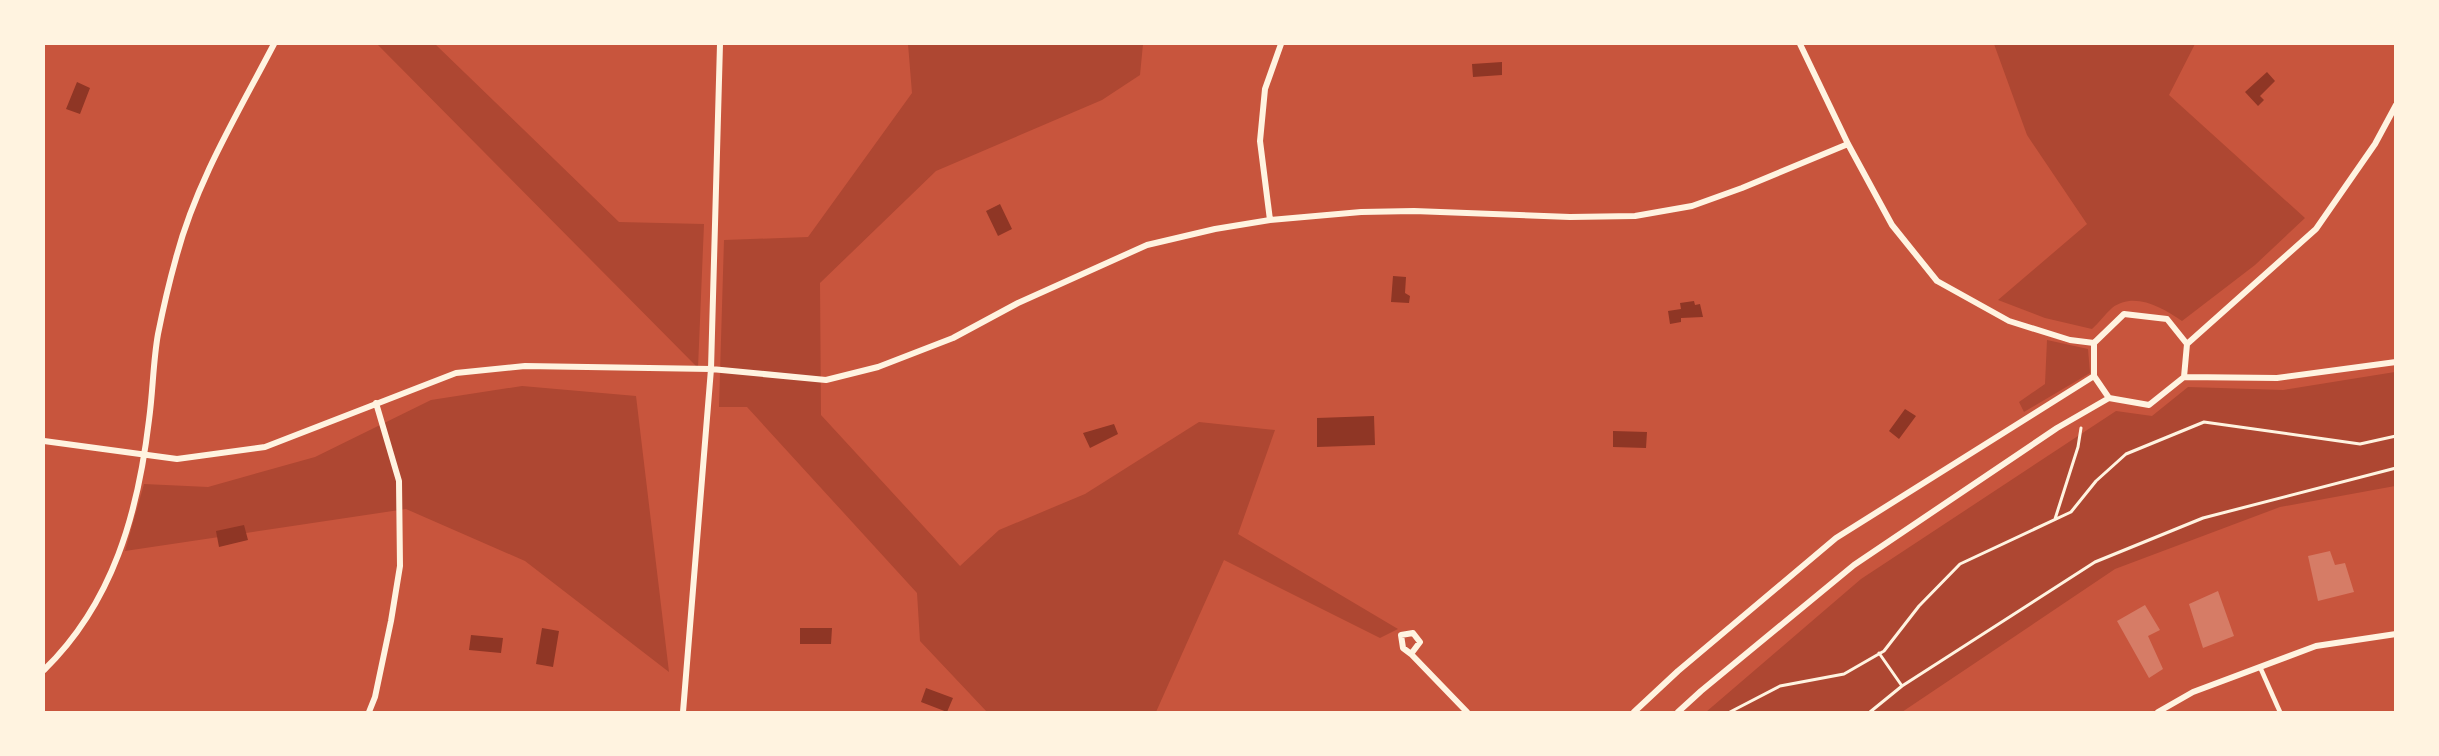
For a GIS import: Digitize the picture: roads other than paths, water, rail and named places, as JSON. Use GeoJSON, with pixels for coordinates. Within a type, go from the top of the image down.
{"type":"FeatureCollection","features":[{"type":"Feature","properties":{"kind":"street"},"geometry":{"type":"LineString","coordinates":[[44,670],[60,654],[87,618],[116,566],[134,509],[145,455],[158,334],[177,256],[208,169],[274,44]]}},
{"type":"Feature","properties":{"kind":"street"},"geometry":{"type":"LineString","coordinates":[[683,712],[711,369],[720,44]]}},
{"type":"Feature","properties":{"kind":"street"},"geometry":{"type":"LineString","coordinates":[[1270,220],[1260,141],[1265,89],[1281,44]]}},
{"type":"Feature","properties":{"kind":"street"},"geometry":{"type":"LineString","coordinates":[[1800,44],[1848,144],[1892,225],[1937,280],[2009,321],[2070,340],[2094,343]]}},
{"type":"Feature","properties":{"kind":"street"},"geometry":{"type":"LineString","coordinates":[[2187,344],[2241,298],[2316,228],[2374,144],[2396,105]]}},
{"type":"Feature","properties":{"kind":"street"},"geometry":{"type":"LineString","coordinates":[[44,441],[177,459],[265,447],[456,373],[525,366],[711,369],[826,380],[878,367],[953,338],[1018,303],[1147,245],[1215,229],[1270,220],[1361,212],[1414,211],[1570,217],[1635,216],[1692,206],[1848,144]]}},
{"type":"Feature","properties":{"kind":"street"},"geometry":{"type":"LineString","coordinates":[[2109,398],[2094,376],[2094,343],[2124,314],[2167,319],[2187,344],[2184,377]]}},
{"type":"Feature","properties":{"kind":"street"},"geometry":{"type":"LineString","coordinates":[[1678,712],[1854,565],[2057,428],[2109,398],[2149,405],[2184,377],[2277,378],[2396,362]]}},
{"type":"Feature","properties":{"kind":"street"},"geometry":{"type":"LineString","coordinates":[[1634,712],[1678,671],[1836,538],[2094,376]]}},
{"type":"Feature","properties":{"kind":"street"},"geometry":{"type":"LineString","coordinates":[[369,712],[375,697],[391,621],[399,566],[399,481],[376,403]]}},
{"type":"Feature","properties":{"kind":"street"},"geometry":{"type":"LineString","coordinates":[[2158,712],[2193,692],[2316,646],[2396,634]]}},
{"type":"Feature","properties":{"kind":"street"},"geometry":{"type":"LineString","coordinates":[[1411,654],[1467,712]]}},
{"type":"Feature","properties":{"kind":"lane"},"geometry":{"type":"LineString","coordinates":[[2260,667],[2280,712]]}}]}
